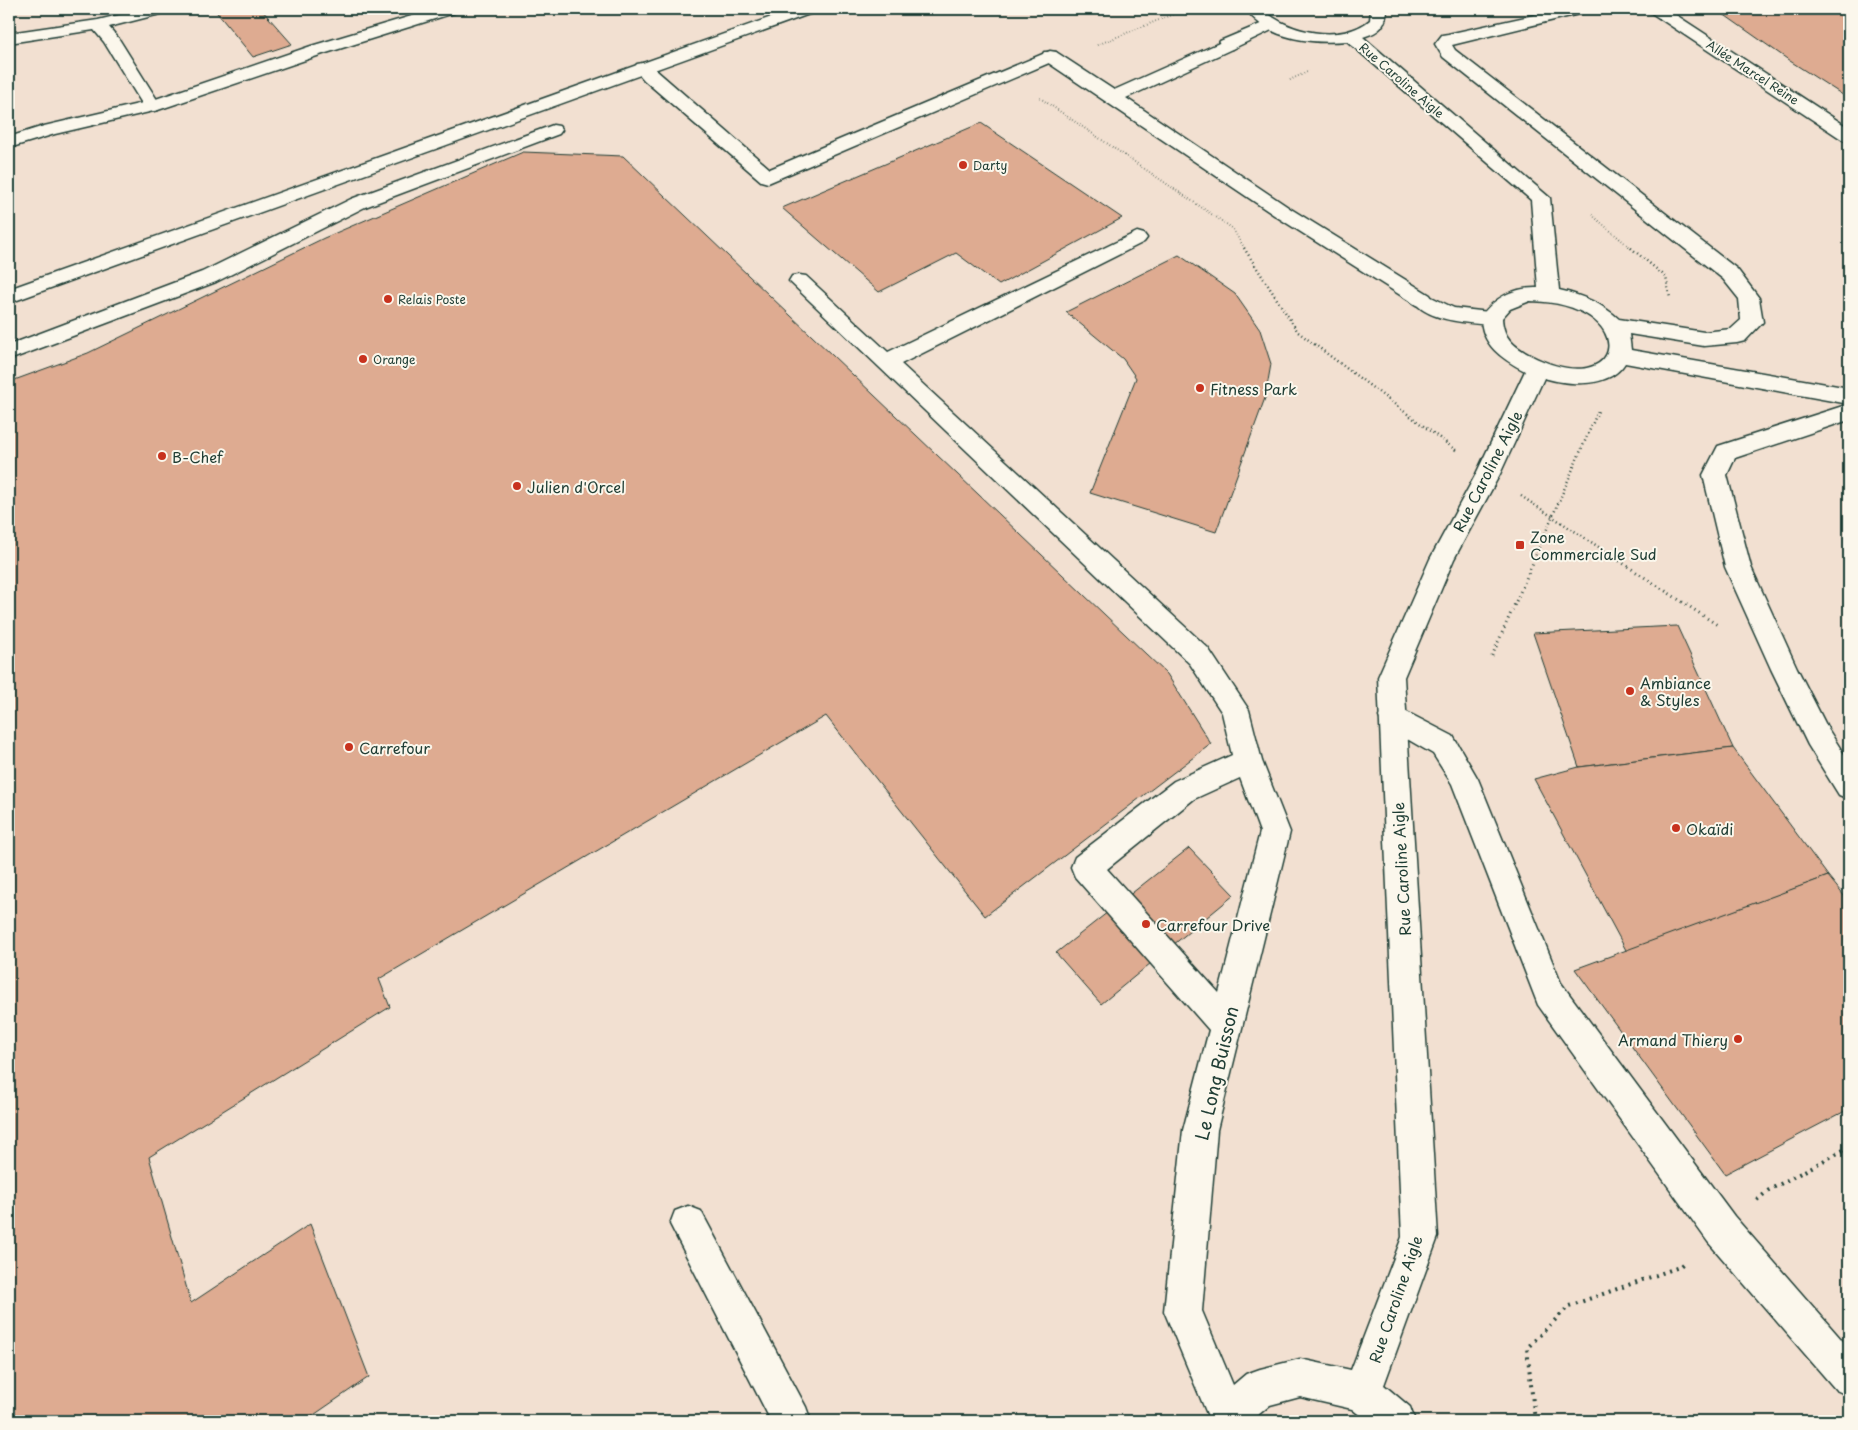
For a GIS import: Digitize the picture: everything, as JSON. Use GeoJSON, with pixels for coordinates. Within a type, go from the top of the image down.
{"type":"FeatureCollection","features":[{"type":"Feature","properties":{"kind":"street"},"geometry":{"type":"LineString","coordinates":[[9,38],[98,25],[162,9]]}},
{"type":"Feature","properties":{"kind":"street"},"geometry":{"type":"LineString","coordinates":[[9,143],[50,130],[152,106],[327,47],[451,9]]}},
{"type":"Feature","properties":{"kind":"street"},"geometry":{"type":"LineString","coordinates":[[9,296],[809,9]]}},
{"type":"Feature","properties":{"kind":"street"},"geometry":{"type":"LineString","coordinates":[[1254,9],[1270,25],[1288,32],[1309,37],[1331,38],[1351,36],[1367,30],[1377,22],[1384,10]]}},
{"type":"Feature","properties":{"kind":"street"},"geometry":{"type":"LineString","coordinates":[[1581,9],[1448,39],[1443,44],[1449,53],[1730,274],[1749,298],[1752,322],[1737,336],[1704,339],[1612,325]]}},
{"type":"Feature","properties":{"kind":"street","name":"Allée Marcel Reine"},"geometry":{"type":"LineString","coordinates":[[1656,9],[1849,136]]}},
{"type":"Feature","properties":{"kind":"street"},"geometry":{"type":"LineString","coordinates":[[98,25],[111,39],[152,106]]}},
{"type":"Feature","properties":{"kind":"street"},"geometry":{"type":"LineString","coordinates":[[1113,97],[1270,25]]}},
{"type":"Feature","properties":{"kind":"street","name":"Rue Caroline Aigle"},"geometry":{"type":"LineString","coordinates":[[1351,36],[1540,198],[1549,294]]}},
{"type":"Feature","properties":{"kind":"street"},"geometry":{"type":"LineString","coordinates":[[643,68],[768,177],[1053,59],[1113,97],[1284,213],[1423,300],[1450,314],[1491,318]]}},
{"type":"Feature","properties":{"kind":"street"},"geometry":{"type":"LineString","coordinates":[[9,354],[209,278],[358,203],[553,130]]}},
{"type":"Feature","properties":{"kind":"street"},"geometry":{"type":"LineString","coordinates":[[886,362],[1137,238]]}},
{"type":"Feature","properties":{"kind":"street","name":"Le Long Buisson"},"geometry":{"type":"LineString","coordinates":[[799,281],[1199,656],[1235,710],[1248,761],[1275,832],[1200,1130],[1183,1311],[1226,1419]]}},
{"type":"Feature","properties":{"kind":"street"},"geometry":{"type":"LineString","coordinates":[[1528,294],[1549,294],[1585,305],[1600,314],[1612,325],[1619,336],[1622,346],[1620,356],[1612,366],[1598,373],[1558,375],[1538,369],[1517,359],[1501,346],[1492,332],[1491,318],[1498,307],[1511,299],[1528,294]]}},
{"type":"Feature","properties":{"kind":"street"},"geometry":{"type":"LineString","coordinates":[[1620,356],[1849,396]]}},
{"type":"Feature","properties":{"kind":"street","name":"Rue Caroline Aigle"},"geometry":{"type":"LineString","coordinates":[[1362,1392],[1420,1237],[1391,677],[1442,558],[1488,474],[1538,369]]}},
{"type":"Feature","properties":{"kind":"street"},"geometry":{"type":"LineString","coordinates":[[1849,412],[1726,452],[1714,475],[1738,566],[1784,669],[1818,737],[1849,786]]}},
{"type":"Feature","properties":{"kind":"street"},"geometry":{"type":"LineString","coordinates":[[1393,718],[1443,745],[1464,779],[1549,994],[1721,1229],[1849,1376]]}},
{"type":"Feature","properties":{"kind":"street"},"geometry":{"type":"LineString","coordinates":[[1226,1025],[1086,867],[1184,790],[1248,761]]}},
{"type":"Feature","properties":{"kind":"street"},"geometry":{"type":"LineString","coordinates":[[688,1224],[792,1421]]}},
{"type":"Feature","properties":{"kind":"street"},"geometry":{"type":"LineString","coordinates":[[1226,1419],[1260,1388],[1300,1378],[1362,1392],[1396,1421]]}},
{"type":"Feature","properties":{"kind":"path"},"geometry":{"type":"LineString","coordinates":[[1186,9],[1053,59],[1023,76],[1033,94],[1232,228],[1298,332],[1488,474],[1726,631]]}},
{"type":"Feature","properties":{"kind":"path"},"geometry":{"type":"LineString","coordinates":[[1290,80],[1313,69]]}},
{"type":"Feature","properties":{"kind":"path"},"geometry":{"type":"LineString","coordinates":[[1492,656],[1596,412],[1602,408]]}},
{"type":"Feature","properties":{"kind":"path"},"geometry":{"type":"LineString","coordinates":[[1535,1421],[1527,1348],[1568,1306],[1679,1267],[1721,1229],[1769,1190],[1849,1147]]}},
{"type":"Feature","properties":{"kind":"shaded area"},"geometry":{"type":"Polygon","coordinates":[[[9,9],[1849,9],[1849,1421],[9,1421],[9,9]]]}},
{"type":"Feature","properties":{"kind":"building"},"geometry":{"type":"Polygon","coordinates":[[[214,9],[261,9],[292,44],[253,57],[214,9]]]}},
{"type":"Feature","properties":{"kind":"building"},"geometry":{"type":"Polygon","coordinates":[[[1716,9],[1849,9],[1849,99],[1790,61],[1716,9]]]}},
{"type":"Feature","properties":{"kind":"building","name":"Darty"},"geometry":{"type":"Polygon","coordinates":[[[981,123],[1122,218],[999,285],[956,253],[879,292],[782,208],[981,123]]]}},
{"type":"Feature","properties":{"kind":"building"},"geometry":{"type":"Polygon","coordinates":[[[523,152],[623,156],[1167,674],[1211,744],[985,916],[826,716],[379,979],[390,1007],[149,1157],[191,1303],[310,1224],[369,1377],[305,1421],[9,1421],[9,382],[88,353],[324,238],[523,152]]]}},
{"type":"Feature","properties":{"kind":"building","name":"Fitness Park"},"geometry":{"type":"Polygon","coordinates":[[[1179,255],[1235,294],[1260,330],[1271,364],[1265,398],[1216,532],[1090,493],[1136,378],[1123,359],[1066,312],[1179,255]]]}},
{"type":"Feature","properties":{"kind":"building","name":"Ambiance & Styles"},"geometry":{"type":"Polygon","coordinates":[[[1677,626],[1733,748],[1579,767],[1533,633],[1677,626]]]}},
{"type":"Feature","properties":{"kind":"building","name":"Okaïdi"},"geometry":{"type":"Polygon","coordinates":[[[1733,748],[1828,876],[1627,952],[1534,779],[1579,767],[1733,748]]]}},
{"type":"Feature","properties":{"kind":"building","name":"Carrefour Drive"},"geometry":{"type":"Polygon","coordinates":[[[1189,848],[1234,895],[1101,1004],[1056,953],[1189,848]]]}},
{"type":"Feature","properties":{"kind":"building","name":"Armand Thiery"},"geometry":{"type":"Polygon","coordinates":[[[1828,876],[1849,902],[1849,1109],[1725,1174],[1575,969],[1828,876]]]}},
{"type":"Feature","properties":{"kind":"place","name":"Darty"},"geometry":{"type":"Point","coordinates":[963,165]}},
{"type":"Feature","properties":{"kind":"place","name":"Relais Poste"},"geometry":{"type":"Point","coordinates":[388,299]}},
{"type":"Feature","properties":{"kind":"place","name":"Orange"},"geometry":{"type":"Point","coordinates":[363,359]}},
{"type":"Feature","properties":{"kind":"place","name":"Fitness Park"},"geometry":{"type":"Point","coordinates":[1200,388]}},
{"type":"Feature","properties":{"kind":"place","name":"B-Chef"},"geometry":{"type":"Point","coordinates":[162,456]}},
{"type":"Feature","properties":{"kind":"place","name":"Julien d'Orcel"},"geometry":{"type":"Point","coordinates":[517,486]}},
{"type":"Feature","properties":{"kind":"place","name":"Zone Commerciale Sud"},"geometry":{"type":"Point","coordinates":[1520,545]}},
{"type":"Feature","properties":{"kind":"place","name":"Ambiance & Styles"},"geometry":{"type":"Point","coordinates":[1630,691]}},
{"type":"Feature","properties":{"kind":"place","name":"Carrefour"},"geometry":{"type":"Point","coordinates":[349,747]}},
{"type":"Feature","properties":{"kind":"place","name":"Okaïdi"},"geometry":{"type":"Point","coordinates":[1676,828]}},
{"type":"Feature","properties":{"kind":"place","name":"Carrefour Drive"},"geometry":{"type":"Point","coordinates":[1146,924]}},
{"type":"Feature","properties":{"kind":"place","name":"Armand Thiery"},"geometry":{"type":"Point","coordinates":[1738,1039]}}]}
